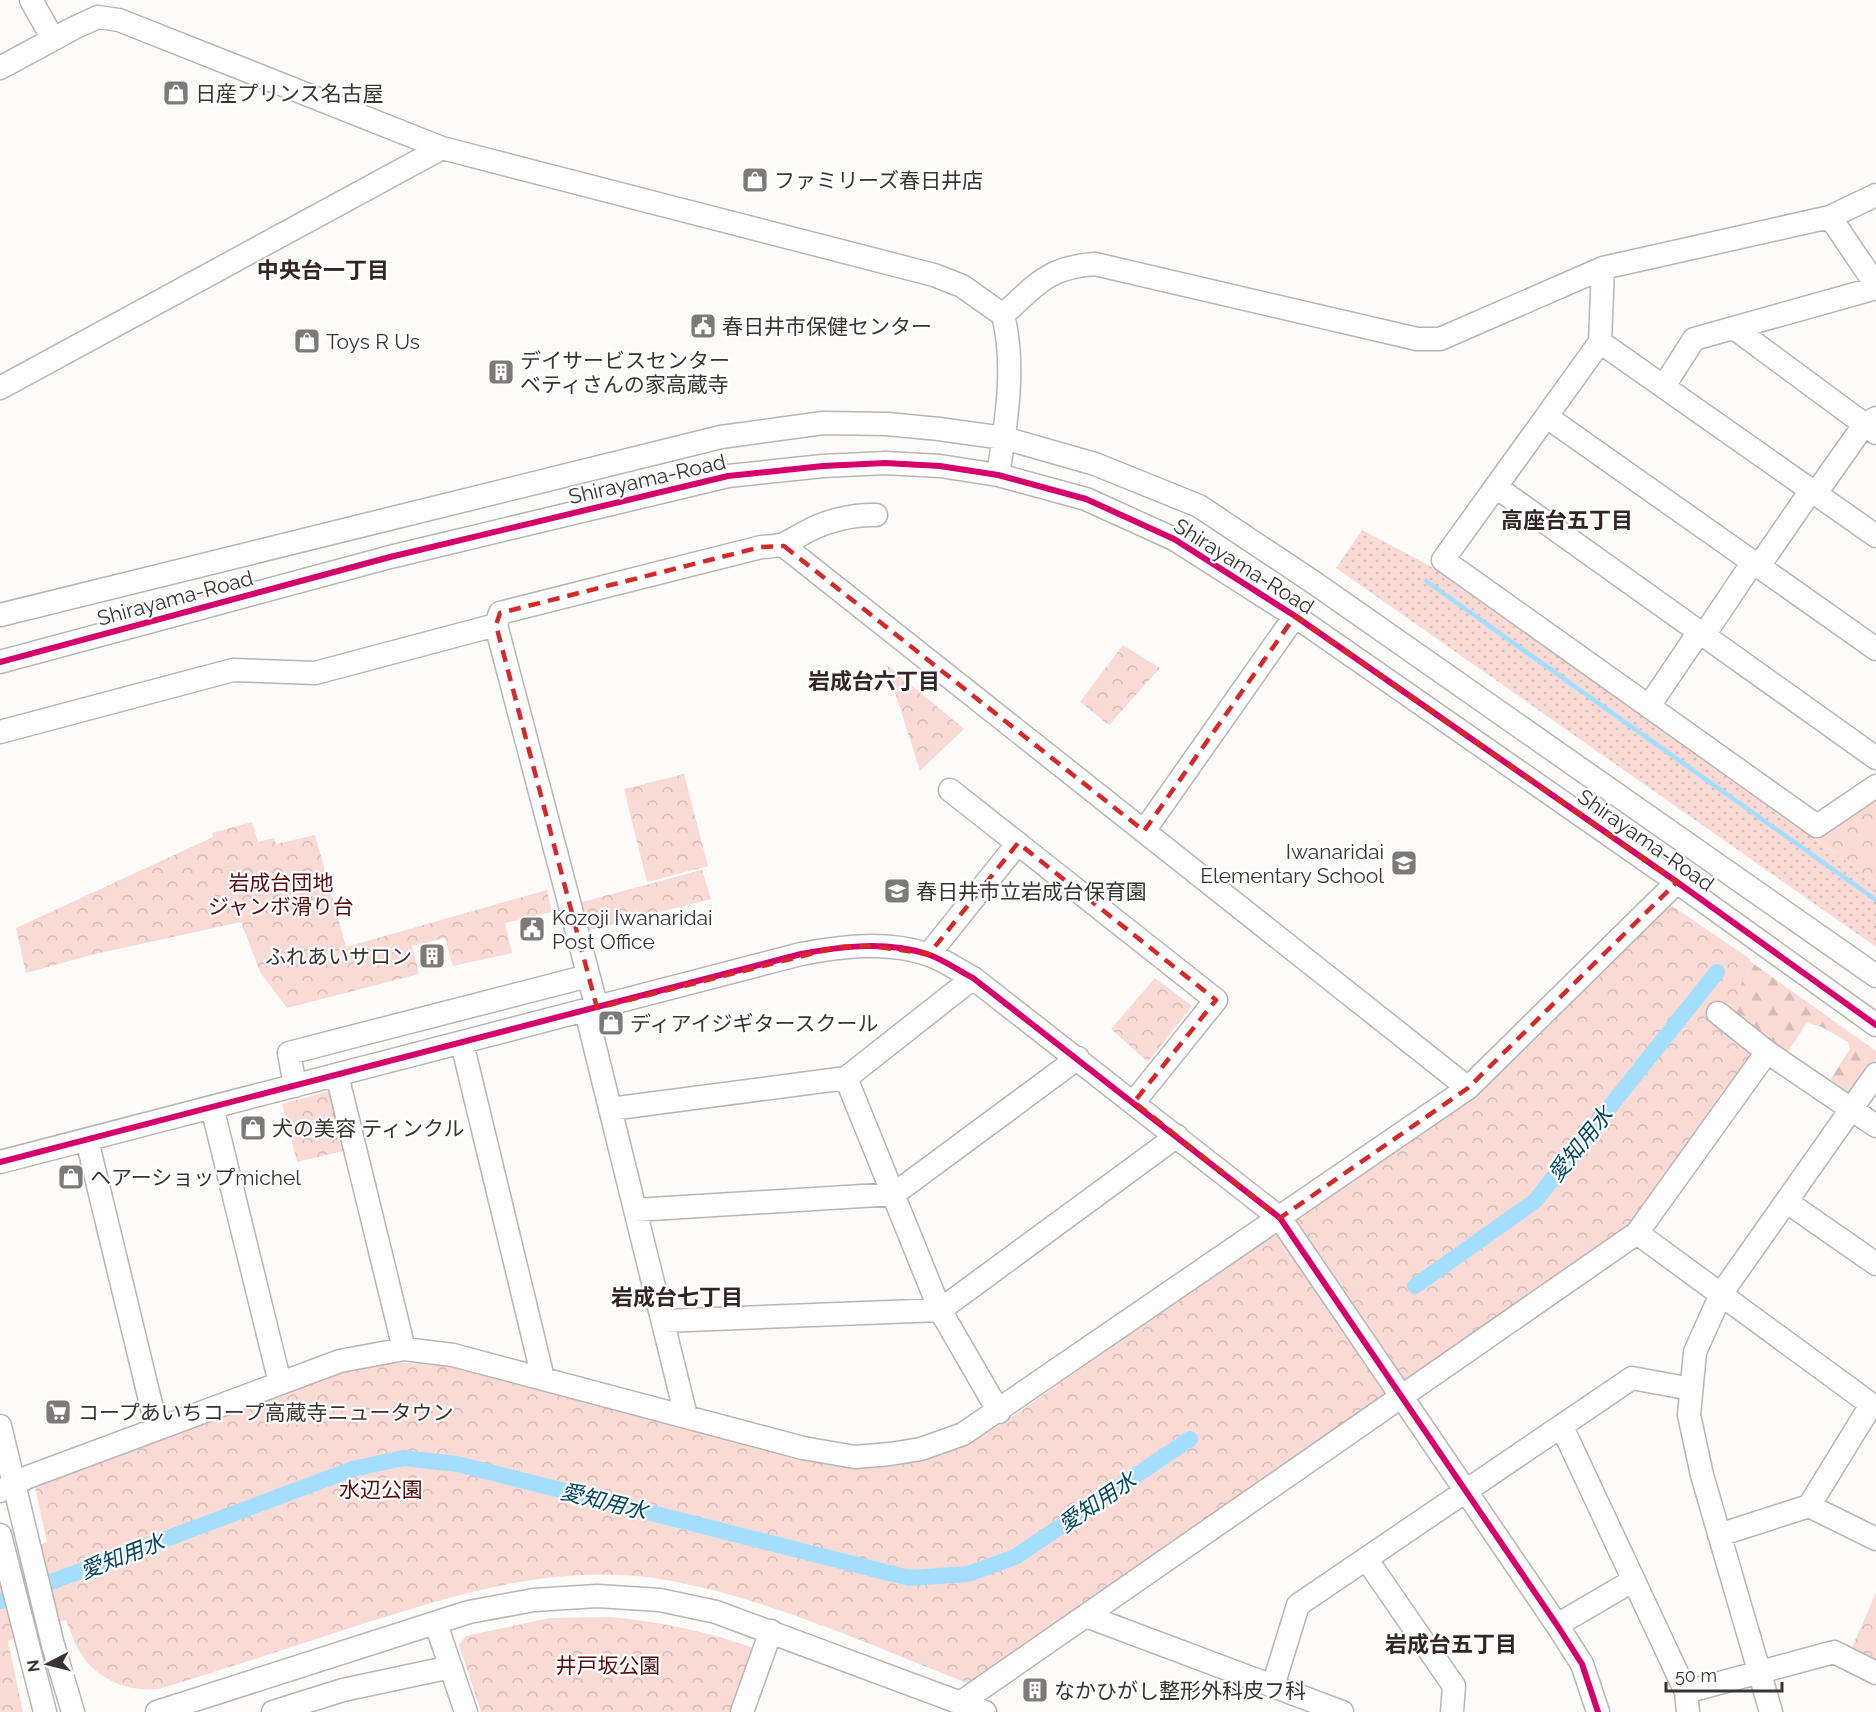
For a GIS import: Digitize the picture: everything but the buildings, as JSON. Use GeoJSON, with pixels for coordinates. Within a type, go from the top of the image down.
{"type":"FeatureCollection","features":[{"type":"Feature","properties":{"kind":"street"},"geometry":{"type":"LineString","coordinates":[[31,0],[53,39]]}},
{"type":"Feature","properties":{"kind":"street"},"geometry":{"type":"LineString","coordinates":[[0,68],[98,17],[119,20],[442,148],[485,157],[934,275],[962,286],[1003,315],[1010,342],[1004,438],[998,475]]}},
{"type":"Feature","properties":{"kind":"street"},"geometry":{"type":"LineString","coordinates":[[0,387],[442,148]]}},
{"type":"Feature","properties":{"kind":"street"},"geometry":{"type":"LineString","coordinates":[[1003,315],[1045,277],[1068,266],[1095,264],[1417,339],[1440,339],[1603,268],[1830,217],[1876,195]]}},
{"type":"Feature","properties":{"kind":"street"},"geometry":{"type":"LineString","coordinates":[[1664,386],[1694,339],[1876,287],[1830,217]]}},
{"type":"Feature","properties":{"kind":"street"},"geometry":{"type":"LineString","coordinates":[[1603,268],[1600,342],[1443,560],[1817,826],[1876,786]]}},
{"type":"Feature","properties":{"kind":"street"},"geometry":{"type":"LineString","coordinates":[[1649,706],[1814,491],[1872,426],[1734,328]]}},
{"type":"Feature","properties":{"kind":"street"},"geometry":{"type":"LineString","coordinates":[[1600,342],[1876,536]]}},
{"type":"Feature","properties":{"kind":"street"},"geometry":{"type":"LineString","coordinates":[[1547,417],[1876,649]]}},
{"type":"Feature","properties":{"kind":"street","name":"Shirayama-Road"},"geometry":{"type":"LineString","coordinates":[[0,615],[722,437],[823,423],[855,423],[929,428],[1004,438],[1095,464],[1199,506],[1316,584],[1876,976]]}},
{"type":"Feature","properties":{"kind":"street","name":"Shirayama-Road"},"geometry":{"type":"LineString","coordinates":[[0,662],[390,557],[728,476],[823,466],[885,463],[940,466],[998,475],[1086,499],[1163,533],[1295,616],[1677,882],[1876,1024]]}},
{"type":"Feature","properties":{"kind":"street"},"geometry":{"type":"LineString","coordinates":[[1496,487],[1876,758]]}},
{"type":"Feature","properties":{"kind":"street"},"geometry":{"type":"LineString","coordinates":[[686,1416],[610,1108],[591,1009],[588,976],[496,625],[500,613],[761,547],[784,546],[807,531],[861,515],[876,515]]}},
{"type":"Feature","properties":{"kind":"street"},"geometry":{"type":"LineString","coordinates":[[784,546],[1468,1088]]}},
{"type":"Feature","properties":{"kind":"street"},"geometry":{"type":"LineString","coordinates":[[1144,831],[1295,616]]}},
{"type":"Feature","properties":{"kind":"street"},"geometry":{"type":"LineString","coordinates":[[0,732],[234,670],[315,673],[496,625]]}},
{"type":"Feature","properties":{"kind":"street"},"geometry":{"type":"LineString","coordinates":[[950,790],[1216,1000],[1134,1102]]}},
{"type":"Feature","properties":{"kind":"street"},"geometry":{"type":"LineString","coordinates":[[929,954],[1018,843]]}},
{"type":"Feature","properties":{"kind":"street"},"geometry":{"type":"LineString","coordinates":[[7,1487],[340,1360],[404,1349],[453,1355],[803,1448],[855,1457],[921,1449],[963,1434],[999,1412],[1468,1088],[1677,882]]}},
{"type":"Feature","properties":{"kind":"street"},"geometry":{"type":"LineString","coordinates":[[0,1161],[801,954],[838,947],[892,947],[929,954],[973,978],[1280,1218],[1557,1625],[1582,1664],[1598,1712]]}},
{"type":"Feature","properties":{"kind":"street"},"geometry":{"type":"LineString","coordinates":[[295,1086],[288,1053],[588,976]]}},
{"type":"Feature","properties":{"kind":"street"},"geometry":{"type":"LineString","coordinates":[[610,1108],[846,1078],[973,978]]}},
{"type":"Feature","properties":{"kind":"street"},"geometry":{"type":"LineString","coordinates":[[1718,1013],[1767,1052],[1876,1126]]}},
{"type":"Feature","properties":{"kind":"street"},"geometry":{"type":"LineString","coordinates":[[462,1043],[543,1378]]}},
{"type":"Feature","properties":{"kind":"street"},"geometry":{"type":"LineString","coordinates":[[960,1703],[1637,1233],[1767,1052]]}},
{"type":"Feature","properties":{"kind":"street"},"geometry":{"type":"LineString","coordinates":[[635,1210],[894,1194],[1078,1058]]}},
{"type":"Feature","properties":{"kind":"street"},"geometry":{"type":"LineString","coordinates":[[1771,1712],[1719,1535],[1689,1415],[1695,1352],[1721,1294],[1876,1074]]}},
{"type":"Feature","properties":{"kind":"street"},"geometry":{"type":"LineString","coordinates":[[337,1075],[404,1349]]}},
{"type":"Feature","properties":{"kind":"street"},"geometry":{"type":"LineString","coordinates":[[846,1078],[940,1310],[999,1412]]}},
{"type":"Feature","properties":{"kind":"street"},"geometry":{"type":"LineString","coordinates":[[212,1107],[280,1383]]}},
{"type":"Feature","properties":{"kind":"street"},"geometry":{"type":"LineString","coordinates":[[663,1321],[940,1310],[1177,1136]]}},
{"type":"Feature","properties":{"kind":"street"},"geometry":{"type":"LineString","coordinates":[[87,1140],[157,1429]]}},
{"type":"Feature","properties":{"kind":"street"},"geometry":{"type":"LineString","coordinates":[[1787,1202],[1876,1264]]}},
{"type":"Feature","properties":{"kind":"street"},"geometry":{"type":"LineString","coordinates":[[1637,1233],[1873,1406],[1809,1506],[1719,1535]]}},
{"type":"Feature","properties":{"kind":"street"},"geometry":{"type":"LineString","coordinates":[[1273,1686],[1298,1605],[1632,1378],[1691,1389]]}},
{"type":"Feature","properties":{"kind":"street"},"geometry":{"type":"LineString","coordinates":[[0,1426],[7,1487],[31,1554],[73,1712]]}},
{"type":"Feature","properties":{"kind":"street"},"geometry":{"type":"LineString","coordinates":[[1562,1427],[1634,1580],[1687,1702],[1759,1672],[1834,1652],[1876,1673]]}},
{"type":"Feature","properties":{"kind":"street"},"geometry":{"type":"LineString","coordinates":[[1809,1506],[1876,1539]]}},
{"type":"Feature","properties":{"kind":"street"},"geometry":{"type":"LineString","coordinates":[[0,1535],[45,1712]]}},
{"type":"Feature","properties":{"kind":"street"},"geometry":{"type":"LineString","coordinates":[[1367,1560],[1454,1686],[1452,1712]]}},
{"type":"Feature","properties":{"kind":"street"},"geometry":{"type":"LineString","coordinates":[[1557,1625],[1634,1580]]}},
{"type":"Feature","properties":{"kind":"street"},"geometry":{"type":"LineString","coordinates":[[158,1712],[469,1612],[534,1599],[597,1596],[660,1600],[690,1606],[771,1631],[985,1712]]}},
{"type":"Feature","properties":{"kind":"street"},"geometry":{"type":"LineString","coordinates":[[1086,1616],[1342,1712]]}},
{"type":"Feature","properties":{"kind":"street"},"geometry":{"type":"LineString","coordinates":[[436,1624],[466,1712]]}},
{"type":"Feature","properties":{"kind":"street"},"geometry":{"type":"LineString","coordinates":[[742,1712],[771,1631]]}},
{"type":"Feature","properties":{"kind":"street"},"geometry":{"type":"LineString","coordinates":[[273,1712],[343,1690],[451,1667]]}},
{"type":"Feature","properties":{"kind":"highlighted area"},"geometry":{"type":"Polygon","coordinates":[[[784,546],[1144,831],[1295,616],[1677,882],[1468,1088],[1280,1218],[1134,1102],[1216,1000],[1018,843],[929,954],[872,946],[838,947],[597,1008],[496,625],[500,613],[761,547],[784,546]]]}},
{"type":"Feature","properties":{"kind":"green space"},"geometry":{"type":"Polygon","coordinates":[[[1362,530],[1430,566],[1876,882],[1876,947],[1336,568],[1362,530]]]}},
{"type":"Feature","properties":{"kind":"green space"},"geometry":{"type":"Polygon","coordinates":[[[1123,645],[1160,668],[1109,725],[1080,702],[1123,645]]]}},
{"type":"Feature","properties":{"kind":"green space"},"geometry":{"type":"Polygon","coordinates":[[[886,664],[964,729],[920,771],[886,664]]]}},
{"type":"Feature","properties":{"kind":"green space"},"geometry":{"type":"Polygon","coordinates":[[[684,774],[708,866],[647,882],[624,789],[684,774]]]}},
{"type":"Feature","properties":{"kind":"green space"},"geometry":{"type":"Polygon","coordinates":[[[1876,799],[1876,882],[1817,840],[1876,799]]]}},
{"type":"Feature","properties":{"kind":"green space","name":"岩成台団地 ジャンボ滑り台"},"geometry":{"type":"Polygon","coordinates":[[[252,822],[258,842],[274,838],[276,844],[315,835],[346,947],[547,890],[552,912],[505,923],[512,953],[453,966],[445,938],[412,946],[419,974],[287,1008],[260,972],[241,922],[95,954],[26,973],[16,928],[213,837],[212,833],[252,822]]]}},
{"type":"Feature","properties":{"kind":"green space"},"geometry":{"type":"Polygon","coordinates":[[[702,870],[711,899],[586,931],[578,903],[702,870]]]}},
{"type":"Feature","properties":{"kind":"green space","name":"水辺公園"},"geometry":{"type":"Polygon","coordinates":[[[1668,903],[1750,959],[1735,1003],[1720,1024],[1756,1052],[1630,1230],[975,1686],[749,1600],[672,1581],[631,1576],[590,1575],[550,1578],[470,1592],[159,1689],[134,1688],[111,1681],[101,1675],[84,1658],[75,1644],[66,1620],[8,1641],[23,1712],[0,1712],[0,1561],[47,1542],[35,1487],[341,1372],[393,1362],[457,1367],[788,1456],[819,1461],[880,1466],[911,1462],[952,1450],[990,1431],[1025,1408],[1173,1304],[1174,1300],[1476,1090],[1668,903]]]}},
{"type":"Feature","properties":{"kind":"green space"},"geometry":{"type":"Polygon","coordinates":[[[1730,947],[1876,1051],[1876,1059],[1850,1095],[1829,1086],[1830,1080],[1850,1049],[1848,1042],[1822,1027],[1807,1023],[1787,1053],[1731,1017],[1730,947]]]}},
{"type":"Feature","properties":{"kind":"green space"},"geometry":{"type":"Polygon","coordinates":[[[1155,978],[1192,1006],[1148,1062],[1111,1029],[1155,978]]]}},
{"type":"Feature","properties":{"kind":"green space"},"geometry":{"type":"Polygon","coordinates":[[[333,1090],[348,1150],[297,1162],[282,1104],[333,1090]]]}},
{"type":"Feature","properties":{"kind":"green space"},"geometry":{"type":"Polygon","coordinates":[[[1876,1593],[1876,1665],[1850,1652],[1876,1593]]]}},
{"type":"Feature","properties":{"kind":"green space","name":"井戸坂公園"},"geometry":{"type":"Polygon","coordinates":[[[611,1617],[685,1628],[757,1649],[733,1712],[481,1712],[459,1645],[466,1636],[550,1618],[611,1617]]]}},
{"type":"Feature","properties":{"kind":"waterway"},"geometry":{"type":"LineString","coordinates":[[1426,581],[1876,900]]}},
{"type":"Feature","properties":{"kind":"waterway","name":"愛知用水"},"geometry":{"type":"LineString","coordinates":[[1415,1286],[1535,1201],[1717,972]]}},
{"type":"Feature","properties":{"kind":"waterway","name":"愛知用水"},"geometry":{"type":"LineString","coordinates":[[0,1601],[353,1469],[403,1458],[457,1464],[909,1578],[968,1574],[1015,1557],[1190,1439]]}},
{"type":"Feature","properties":{"kind":"cycle path"},"geometry":{"type":"LineString","coordinates":[[0,662],[390,557],[728,476],[823,466],[885,463],[940,466],[998,475],[1086,499],[1174,539],[1295,616],[1677,882],[1876,1025]]}},
{"type":"Feature","properties":{"kind":"cycle path"},"geometry":{"type":"LineString","coordinates":[[0,1162],[801,954],[864,946],[896,947],[927,954],[973,978],[1280,1218],[1557,1625],[1582,1664],[1598,1712]]}},
{"type":"Feature","properties":{"kind":"place","name":"日産プリンス名古屋"},"geometry":{"type":"Point","coordinates":[176,93]}},
{"type":"Feature","properties":{"kind":"place","name":"ファミリーズ春日井店"},"geometry":{"type":"Point","coordinates":[755,180]}},
{"type":"Feature","properties":{"kind":"place","name":"春日井市保健センター"},"geometry":{"type":"Point","coordinates":[703,326]}},
{"type":"Feature","properties":{"kind":"place","name":"Toys R Us"},"geometry":{"type":"Point","coordinates":[307,341]}},
{"type":"Feature","properties":{"kind":"place","name":"デイサービスセンター ベティさんの家高蔵寺"},"geometry":{"type":"Point","coordinates":[501,372]}},
{"type":"Feature","properties":{"kind":"place","name":"Iwanaridai Elementary School"},"geometry":{"type":"Point","coordinates":[1404,863]}},
{"type":"Feature","properties":{"kind":"place","name":"春日井市立岩成台保育園"},"geometry":{"type":"Point","coordinates":[897,891]}},
{"type":"Feature","properties":{"kind":"place","name":"Kozoji Iwanaridai Post Office"},"geometry":{"type":"Point","coordinates":[532,929]}},
{"type":"Feature","properties":{"kind":"place","name":"ふれあいサロン"},"geometry":{"type":"Point","coordinates":[432,956]}},
{"type":"Feature","properties":{"kind":"place","name":"ディアイジギタースクール"},"geometry":{"type":"Point","coordinates":[611,1023]}},
{"type":"Feature","properties":{"kind":"place","name":"犬の美容 ティンクル"},"geometry":{"type":"Point","coordinates":[253,1128]}},
{"type":"Feature","properties":{"kind":"place","name":"ヘアーショップmichel"},"geometry":{"type":"Point","coordinates":[71,1177]}},
{"type":"Feature","properties":{"kind":"place","name":"コープあいちコープ高蔵寺ニュータウン"},"geometry":{"type":"Point","coordinates":[58,1412]}},
{"type":"Feature","properties":{"kind":"place","name":"なかひがし整形外科皮フ科"},"geometry":{"type":"Point","coordinates":[1035,1690]}},
{"type":"Feature","properties":{"kind":"district","name":"中央台一丁目"},"geometry":{"type":"Point","coordinates":[323,270]}},
{"type":"Feature","properties":{"kind":"district","name":"高座台五丁目"},"geometry":{"type":"Point","coordinates":[1567,520]}},
{"type":"Feature","properties":{"kind":"district","name":"岩成台六丁目"},"geometry":{"type":"Point","coordinates":[874,681]}},
{"type":"Feature","properties":{"kind":"district","name":"岩成台七丁目"},"geometry":{"type":"Point","coordinates":[677,1297]}},
{"type":"Feature","properties":{"kind":"district","name":"岩成台五丁目"},"geometry":{"type":"Point","coordinates":[1451,1644]}}]}
